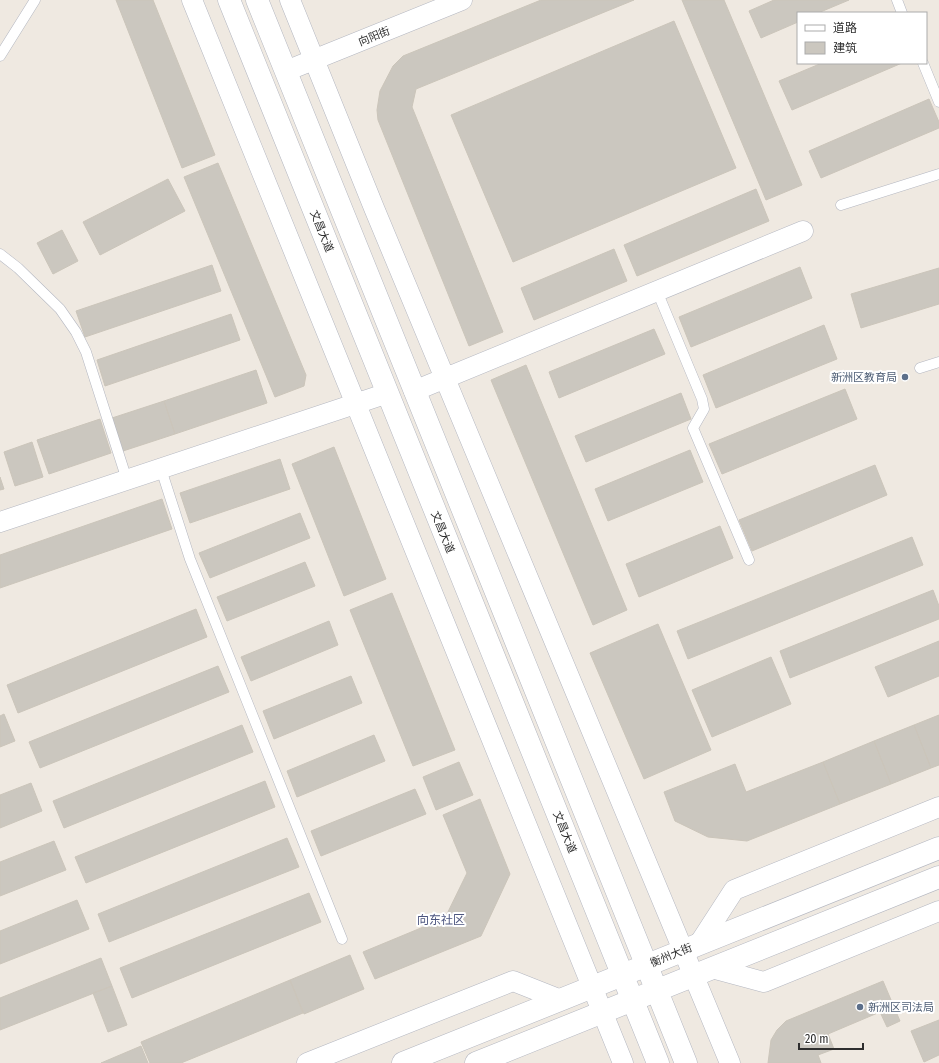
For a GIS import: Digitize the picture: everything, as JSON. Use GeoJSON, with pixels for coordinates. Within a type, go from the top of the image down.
{"type":"FeatureCollection","features":[{"type":"Feature","properties":{"kind":"main road","name":"文昌大道"},"geometry":{"type":"LineString","coordinates":[[229,0],[658,1063]]}},
{"type":"Feature","properties":{"kind":"main road"},"geometry":{"type":"LineString","coordinates":[[257,0],[686,1063]]}},
{"type":"Feature","properties":{"kind":"main road","name":"衡州大街"},"geometry":{"type":"LineString","coordinates":[[403,1063],[939,848]]}},
{"type":"Feature","properties":{"kind":"main road"},"geometry":{"type":"LineString","coordinates":[[476,1063],[939,877]]}},
{"type":"Feature","properties":{"kind":"street"},"geometry":{"type":"LineString","coordinates":[[192,0],[623,1063]]}},
{"type":"Feature","properties":{"kind":"street"},"geometry":{"type":"LineString","coordinates":[[290,0],[445,378],[703,972],[730,1063]]}},
{"type":"Feature","properties":{"kind":"street","name":"向阳街"},"geometry":{"type":"LineString","coordinates":[[286,71],[462,0]]}},
{"type":"Feature","properties":{"kind":"street"},"geometry":{"type":"LineString","coordinates":[[414,391],[803,231]]}},
{"type":"Feature","properties":{"kind":"street"},"geometry":{"type":"LineString","coordinates":[[0,522],[388,393]]}},
{"type":"Feature","properties":{"kind":"street"},"geometry":{"type":"LineString","coordinates":[[691,947],[734,890],[939,807]]}},
{"type":"Feature","properties":{"kind":"street"},"geometry":{"type":"LineString","coordinates":[[703,972],[764,982],[939,911]]}},
{"type":"Feature","properties":{"kind":"street"},"geometry":{"type":"LineString","coordinates":[[307,1063],[513,980],[561,1000]]}},
{"type":"Feature","properties":{"kind":"lane"},"geometry":{"type":"LineString","coordinates":[[0,56],[35,0]]}},
{"type":"Feature","properties":{"kind":"lane"},"geometry":{"type":"LineString","coordinates":[[896,0],[902,12]]}},
{"type":"Feature","properties":{"kind":"lane"},"geometry":{"type":"LineString","coordinates":[[923,64],[939,102]]}},
{"type":"Feature","properties":{"kind":"lane"},"geometry":{"type":"LineString","coordinates":[[841,205],[939,174]]}},
{"type":"Feature","properties":{"kind":"lane"},"geometry":{"type":"LineString","coordinates":[[0,254],[18,268],[60,309],[76,332],[86,352],[127,480]]}},
{"type":"Feature","properties":{"kind":"lane"},"geometry":{"type":"LineString","coordinates":[[657,291],[702,399],[704,409],[693,428],[749,560]]}},
{"type":"Feature","properties":{"kind":"lane"},"geometry":{"type":"LineString","coordinates":[[920,368],[939,362]]}},
{"type":"Feature","properties":{"kind":"lane"},"geometry":{"type":"LineString","coordinates":[[161,469],[190,559],[342,939]]}},
{"type":"Feature","properties":{"kind":"building"},"geometry":{"type":"Polygon","coordinates":[[[116,0],[153,0],[215,155],[182,168],[116,0]]]}},
{"type":"Feature","properties":{"kind":"building"},"geometry":{"type":"Polygon","coordinates":[[[541,0],[634,0],[416,89],[412,107],[503,332],[469,346],[378,120],[377,110],[380,91],[393,66],[403,56],[541,0]]]}},
{"type":"Feature","properties":{"kind":"building"},"geometry":{"type":"Polygon","coordinates":[[[682,0],[724,0],[802,185],[766,200],[682,0]]]}},
{"type":"Feature","properties":{"kind":"building"},"geometry":{"type":"Polygon","coordinates":[[[774,0],[849,0],[820,12],[797,12],[797,22],[761,38],[749,11],[774,0]]]}},
{"type":"Feature","properties":{"kind":"building"},"geometry":{"type":"Polygon","coordinates":[[[674,21],[736,168],[513,262],[451,115],[674,21]]]}},
{"type":"Feature","properties":{"kind":"building"},"geometry":{"type":"Polygon","coordinates":[[[820,64],[900,64],[792,110],[779,81],[820,64]]]}},
{"type":"Feature","properties":{"kind":"building"},"geometry":{"type":"Polygon","coordinates":[[[929,99],[939,122],[939,128],[821,178],[809,151],[929,99]]]}},
{"type":"Feature","properties":{"kind":"building"},"geometry":{"type":"Polygon","coordinates":[[[218,163],[306,375],[304,386],[275,397],[184,177],[218,163]]]}},
{"type":"Feature","properties":{"kind":"building"},"geometry":{"type":"Polygon","coordinates":[[[168,179],[185,211],[100,255],[83,222],[168,179]]]}},
{"type":"Feature","properties":{"kind":"building"},"geometry":{"type":"Polygon","coordinates":[[[756,189],[769,221],[637,276],[624,245],[756,189]]]}},
{"type":"Feature","properties":{"kind":"building"},"geometry":{"type":"Polygon","coordinates":[[[62,230],[78,261],[53,274],[37,243],[62,230]]]}},
{"type":"Feature","properties":{"kind":"building"},"geometry":{"type":"Polygon","coordinates":[[[614,249],[627,281],[534,320],[521,288],[614,249]]]}},
{"type":"Feature","properties":{"kind":"building"},"geometry":{"type":"Polygon","coordinates":[[[212,265],[221,291],[85,337],[76,311],[212,265]]]}},
{"type":"Feature","properties":{"kind":"building"},"geometry":{"type":"Polygon","coordinates":[[[800,267],[812,298],[691,347],[679,317],[800,267]]]}},
{"type":"Feature","properties":{"kind":"building"},"geometry":{"type":"Polygon","coordinates":[[[939,268],[939,304],[861,328],[851,294],[939,268]]]}},
{"type":"Feature","properties":{"kind":"building"},"geometry":{"type":"Polygon","coordinates":[[[231,314],[240,340],[105,386],[97,360],[231,314]]]}},
{"type":"Feature","properties":{"kind":"building"},"geometry":{"type":"Polygon","coordinates":[[[824,325],[837,359],[716,408],[703,375],[824,325]]]}},
{"type":"Feature","properties":{"kind":"building"},"geometry":{"type":"Polygon","coordinates":[[[654,329],[665,354],[559,398],[549,372],[654,329]]]}},
{"type":"Feature","properties":{"kind":"building"},"geometry":{"type":"Polygon","coordinates":[[[526,365],[627,610],[593,625],[491,380],[526,365]]]}},
{"type":"Feature","properties":{"kind":"building"},"geometry":{"type":"Polygon","coordinates":[[[256,370],[267,403],[175,434],[164,401],[256,370]]]}},
{"type":"Feature","properties":{"kind":"building"},"geometry":{"type":"Polygon","coordinates":[[[845,389],[857,419],[722,474],[709,444],[845,389]]]}},
{"type":"Feature","properties":{"kind":"building"},"geometry":{"type":"Polygon","coordinates":[[[681,393],[691,419],[586,462],[575,436],[681,393]]]}},
{"type":"Feature","properties":{"kind":"building"},"geometry":{"type":"Polygon","coordinates":[[[164,401],[175,434],[123,451],[112,418],[164,401]]]}},
{"type":"Feature","properties":{"kind":"building"},"geometry":{"type":"Polygon","coordinates":[[[100,419],[111,453],[49,474],[37,440],[100,419]]]}},
{"type":"Feature","properties":{"kind":"building"},"geometry":{"type":"Polygon","coordinates":[[[32,442],[43,477],[15,486],[4,452],[32,442]]]}},
{"type":"Feature","properties":{"kind":"building"},"geometry":{"type":"Polygon","coordinates":[[[334,447],[386,579],[344,596],[292,464],[334,447]]]}},
{"type":"Feature","properties":{"kind":"building"},"geometry":{"type":"Polygon","coordinates":[[[690,450],[703,482],[608,521],[595,489],[690,450]]]}},
{"type":"Feature","properties":{"kind":"building"},"geometry":{"type":"Polygon","coordinates":[[[280,459],[290,489],[190,523],[180,493],[280,459]]]}},
{"type":"Feature","properties":{"kind":"building"},"geometry":{"type":"Polygon","coordinates":[[[875,465],[887,495],[752,551],[739,520],[875,465]]]}},
{"type":"Feature","properties":{"kind":"building"},"geometry":{"type":"Polygon","coordinates":[[[0,477],[4,489],[0,490],[0,477]]]}},
{"type":"Feature","properties":{"kind":"building"},"geometry":{"type":"Polygon","coordinates":[[[162,499],[172,529],[0,588],[0,555],[162,499]]]}},
{"type":"Feature","properties":{"kind":"building"},"geometry":{"type":"Polygon","coordinates":[[[300,513],[310,538],[210,578],[199,553],[300,513]]]}},
{"type":"Feature","properties":{"kind":"building"},"geometry":{"type":"Polygon","coordinates":[[[720,526],[733,558],[639,597],[626,564],[720,526]]]}},
{"type":"Feature","properties":{"kind":"building"},"geometry":{"type":"Polygon","coordinates":[[[912,537],[923,565],[688,659],[677,631],[912,537]]]}},
{"type":"Feature","properties":{"kind":"building"},"geometry":{"type":"Polygon","coordinates":[[[305,562],[315,586],[227,621],[217,597],[305,562]]]}},
{"type":"Feature","properties":{"kind":"building"},"geometry":{"type":"Polygon","coordinates":[[[933,590],[939,606],[939,619],[790,678],[780,651],[933,590]]]}},
{"type":"Feature","properties":{"kind":"building"},"geometry":{"type":"Polygon","coordinates":[[[392,593],[455,750],[413,766],[350,610],[392,593]]]}},
{"type":"Feature","properties":{"kind":"building"},"geometry":{"type":"Polygon","coordinates":[[[196,609],[207,637],[18,713],[7,685],[196,609]]]}},
{"type":"Feature","properties":{"kind":"building"},"geometry":{"type":"Polygon","coordinates":[[[329,621],[338,645],[251,681],[241,657],[329,621]]]}},
{"type":"Feature","properties":{"kind":"building"},"geometry":{"type":"Polygon","coordinates":[[[658,624],[711,750],[644,779],[590,653],[658,624]]]}},
{"type":"Feature","properties":{"kind":"building"},"geometry":{"type":"Polygon","coordinates":[[[939,641],[939,676],[888,697],[875,667],[939,641]]]}},
{"type":"Feature","properties":{"kind":"building"},"geometry":{"type":"Polygon","coordinates":[[[771,657],[791,704],[712,737],[692,690],[771,657]]]}},
{"type":"Feature","properties":{"kind":"building"},"geometry":{"type":"Polygon","coordinates":[[[218,666],[229,692],[40,768],[29,742],[218,666]]]}},
{"type":"Feature","properties":{"kind":"building"},"geometry":{"type":"Polygon","coordinates":[[[351,676],[362,703],[274,739],[263,711],[351,676]]]}},
{"type":"Feature","properties":{"kind":"building"},"geometry":{"type":"Polygon","coordinates":[[[4,714],[15,741],[0,747],[0,716],[4,714]]]}},
{"type":"Feature","properties":{"kind":"building"},"geometry":{"type":"Polygon","coordinates":[[[939,715],[939,765],[931,768],[914,725],[939,715]]]}},
{"type":"Feature","properties":{"kind":"building"},"geometry":{"type":"Polygon","coordinates":[[[242,725],[253,752],[64,828],[53,801],[242,725]]]}},
{"type":"Feature","properties":{"kind":"building"},"geometry":{"type":"Polygon","coordinates":[[[914,725],[931,768],[891,784],[874,741],[914,725]]]}},
{"type":"Feature","properties":{"kind":"building"},"geometry":{"type":"Polygon","coordinates":[[[374,735],[385,761],[297,797],[287,771],[374,735]]]}},
{"type":"Feature","properties":{"kind":"building"},"geometry":{"type":"Polygon","coordinates":[[[874,741],[891,784],[840,804],[823,762],[874,741]]]}},
{"type":"Feature","properties":{"kind":"building"},"geometry":{"type":"Polygon","coordinates":[[[459,762],[473,795],[436,810],[423,777],[459,762]]]}},
{"type":"Feature","properties":{"kind":"building"},"geometry":{"type":"Polygon","coordinates":[[[823,762],[840,804],[747,841],[708,837],[675,821],[664,792],[735,764],[746,792],[823,762]]]}},
{"type":"Feature","properties":{"kind":"building"},"geometry":{"type":"Polygon","coordinates":[[[265,781],[275,807],[86,883],[75,857],[265,781]]]}},
{"type":"Feature","properties":{"kind":"building"},"geometry":{"type":"Polygon","coordinates":[[[31,783],[42,811],[0,828],[0,795],[31,783]]]}},
{"type":"Feature","properties":{"kind":"building"},"geometry":{"type":"Polygon","coordinates":[[[415,789],[426,814],[321,856],[311,831],[415,789]]]}},
{"type":"Feature","properties":{"kind":"building"},"geometry":{"type":"Polygon","coordinates":[[[480,799],[510,874],[481,936],[375,979],[363,952],[445,918],[467,873],[443,815],[480,799]]]}},
{"type":"Feature","properties":{"kind":"building"},"geometry":{"type":"Polygon","coordinates":[[[287,838],[299,867],[109,942],[98,914],[287,838]]]}},
{"type":"Feature","properties":{"kind":"building"},"geometry":{"type":"Polygon","coordinates":[[[54,841],[66,870],[0,896],[0,862],[54,841]]]}},
{"type":"Feature","properties":{"kind":"building"},"geometry":{"type":"Polygon","coordinates":[[[309,893],[321,922],[132,998],[120,968],[309,893]]]}},
{"type":"Feature","properties":{"kind":"building"},"geometry":{"type":"Polygon","coordinates":[[[77,900],[89,929],[0,964],[0,931],[77,900]]]}},
{"type":"Feature","properties":{"kind":"building"},"geometry":{"type":"Polygon","coordinates":[[[350,955],[364,989],[304,1014],[290,980],[350,955]]]}},
{"type":"Feature","properties":{"kind":"building"},"geometry":{"type":"Polygon","coordinates":[[[101,958],[112,986],[0,1030],[0,998],[101,958]]]}},
{"type":"Feature","properties":{"kind":"building"},"geometry":{"type":"Polygon","coordinates":[[[290,980],[303,1013],[181,1063],[150,1063],[141,1042],[290,980]]]}},
{"type":"Feature","properties":{"kind":"building"},"geometry":{"type":"Polygon","coordinates":[[[883,981],[900,1021],[887,1027],[880,1012],[828,1034],[834,1049],[818,1055],[821,1063],[768,1063],[771,1040],[777,1030],[786,1021],[883,981]]]}},
{"type":"Feature","properties":{"kind":"building"},"geometry":{"type":"Polygon","coordinates":[[[112,986],[127,1025],[108,1032],[93,993],[112,986]]]}},
{"type":"Feature","properties":{"kind":"building"},"geometry":{"type":"Polygon","coordinates":[[[939,1020],[939,1055],[924,1062],[911,1031],[939,1020]]]}},
{"type":"Feature","properties":{"kind":"building"},"geometry":{"type":"Polygon","coordinates":[[[141,1046],[148,1063],[101,1063],[141,1046]]]}},
{"type":"Feature","properties":{"kind":"place","name":"新洲区教育局"},"geometry":{"type":"Point","coordinates":[905,377]}},
{"type":"Feature","properties":{"kind":"place","name":"新洲区司法局"},"geometry":{"type":"Point","coordinates":[860,1007]}},
{"type":"Feature","properties":{"kind":"district","name":"向东社区"},"geometry":{"type":"Point","coordinates":[441,920]}}]}
